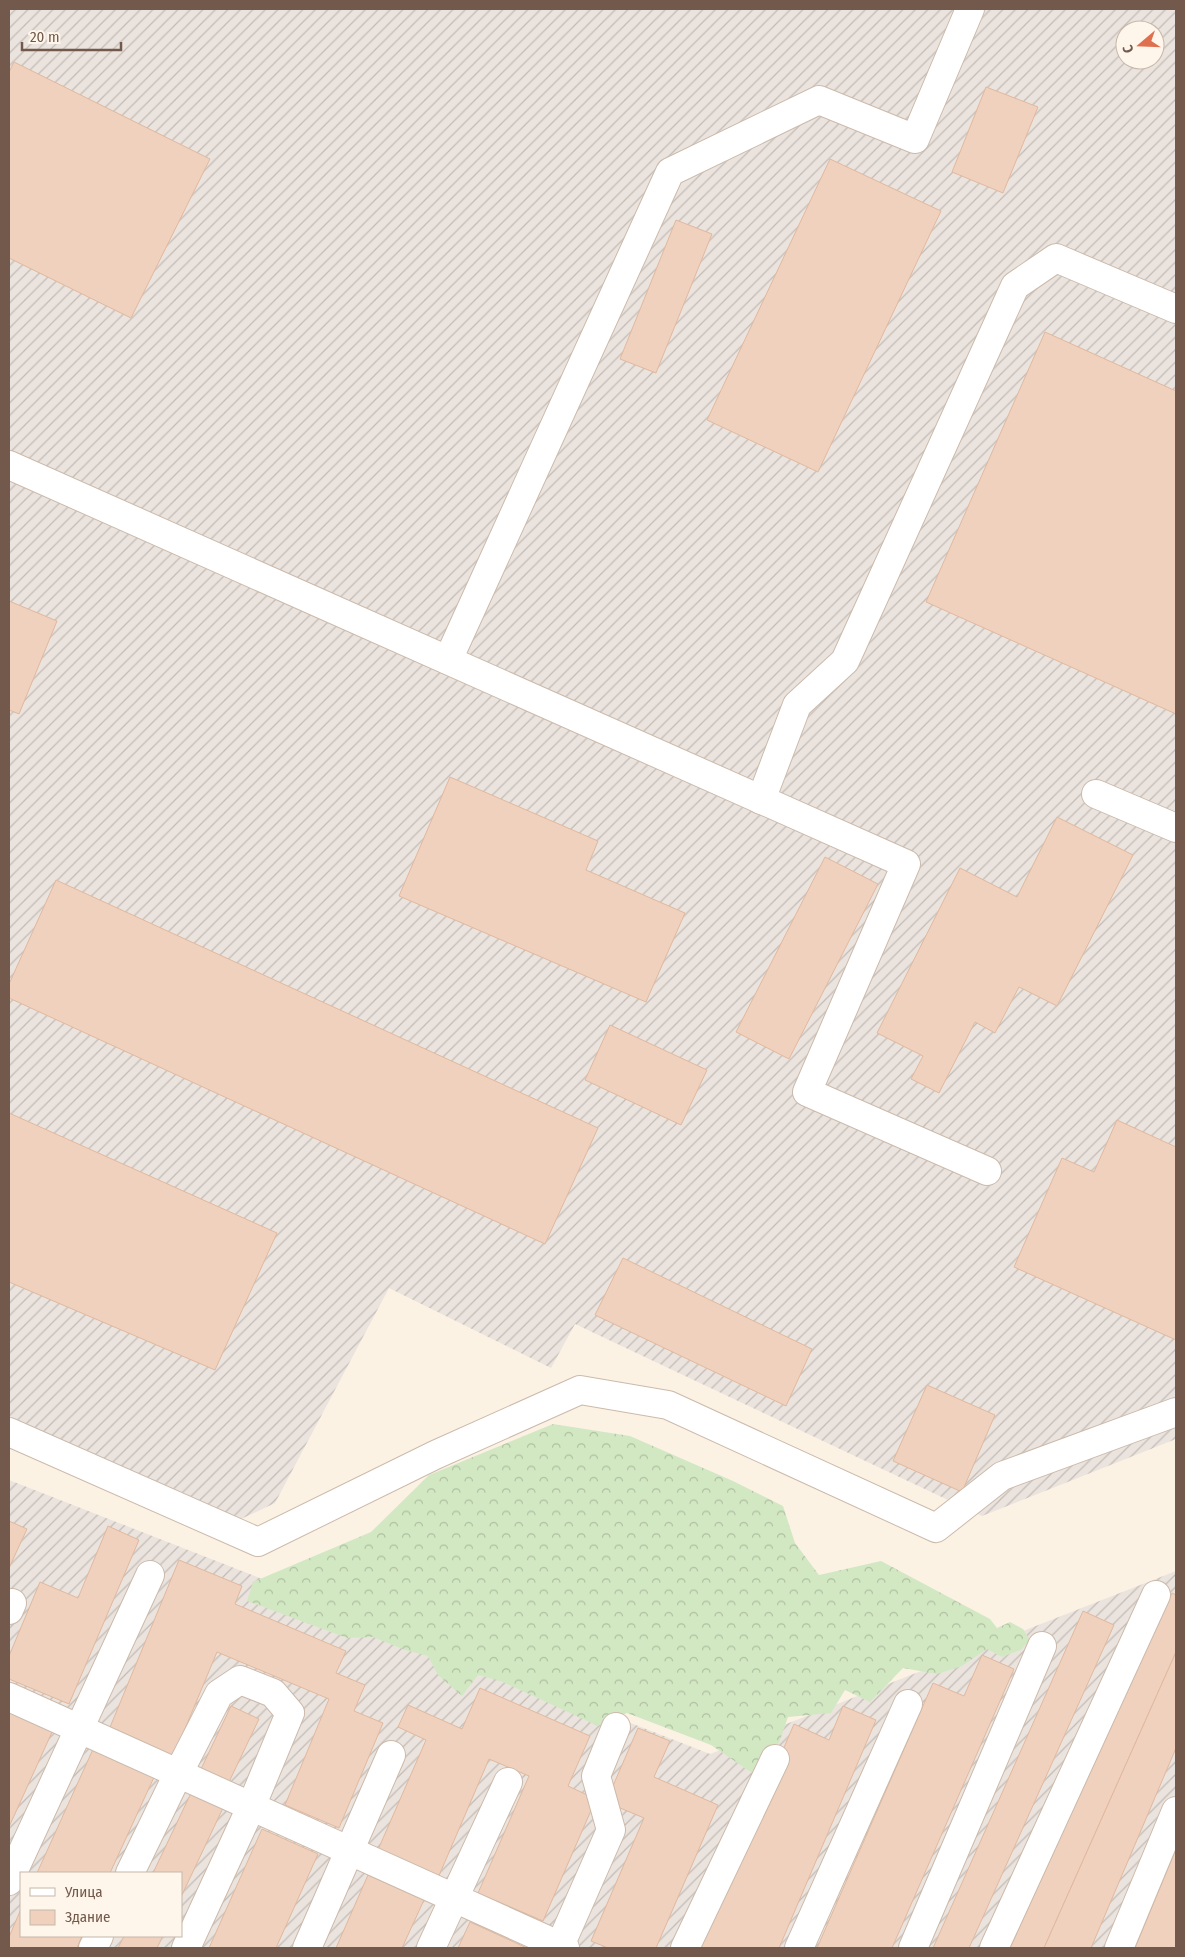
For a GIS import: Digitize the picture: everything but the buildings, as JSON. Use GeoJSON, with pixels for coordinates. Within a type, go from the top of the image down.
{"type":"FeatureCollection","features":[{"type":"Feature","properties":{"kind":"lane"},"geometry":{"type":"LineString","coordinates":[[448,660],[670,172],[820,100],[915,139],[970,9]]}},
{"type":"Feature","properties":{"kind":"lane"},"geometry":{"type":"LineString","coordinates":[[761,800],[797,705],[845,661],[1014,286],[1056,258],[1176,309]]}},
{"type":"Feature","properties":{"kind":"lane"},"geometry":{"type":"LineString","coordinates":[[9,465],[906,864],[807,1092],[987,1171]]}},
{"type":"Feature","properties":{"kind":"lane"},"geometry":{"type":"LineString","coordinates":[[1096,794],[1176,828]]}},
{"type":"Feature","properties":{"kind":"lane"},"geometry":{"type":"LineString","coordinates":[[9,1432],[258,1542],[436,1455],[580,1390],[668,1405],[936,1528],[1002,1476],[1176,1412]]}},
{"type":"Feature","properties":{"kind":"lane"},"geometry":{"type":"LineString","coordinates":[[9,1880],[150,1575]]}},
{"type":"Feature","properties":{"kind":"lane"},"geometry":{"type":"LineString","coordinates":[[994,1948],[1156,1595]]}},
{"type":"Feature","properties":{"kind":"lane"},"geometry":{"type":"LineString","coordinates":[[913,1948],[1042,1646]]}},
{"type":"Feature","properties":{"kind":"lane"},"geometry":{"type":"LineString","coordinates":[[130,1872],[219,1694],[240,1680],[273,1693],[290,1713],[251,1807],[186,1948]]}},
{"type":"Feature","properties":{"kind":"lane"},"geometry":{"type":"LineString","coordinates":[[9,1697],[561,1947],[612,1830],[596,1776],[616,1727]]}},
{"type":"Feature","properties":{"kind":"lane"},"geometry":{"type":"LineString","coordinates":[[798,1948],[908,1704]]}},
{"type":"Feature","properties":{"kind":"lane"},"geometry":{"type":"LineString","coordinates":[[307,1948],[391,1755]]}},
{"type":"Feature","properties":{"kind":"lane"},"geometry":{"type":"LineString","coordinates":[[685,1948],[775,1759]]}},
{"type":"Feature","properties":{"kind":"lane"},"geometry":{"type":"LineString","coordinates":[[431,1948],[508,1782]]}},
{"type":"Feature","properties":{"kind":"lane"},"geometry":{"type":"LineString","coordinates":[[1119,1948],[1176,1811]]}},
{"type":"Feature","properties":{"kind":"shaded area"},"geometry":{"type":"Polygon","coordinates":[[[9,9],[1176,9],[1176,1439],[982,1516],[575,1324],[551,1368],[389,1288],[275,1503],[241,1519],[9,1416],[9,9]]]}},
{"type":"Feature","properties":{"kind":"shaded area"},"geometry":{"type":"Polygon","coordinates":[[[9,1480],[710,1754],[1176,1571],[1176,1948],[9,1948],[9,1480]]]}},
{"type":"Feature","properties":{"kind":"green space"},"geometry":{"type":"Polygon","coordinates":[[[553,1424],[630,1436],[733,1481],[783,1506],[795,1543],[819,1575],[881,1561],[990,1619],[997,1628],[1010,1622],[1023,1629],[1030,1640],[1021,1650],[1002,1657],[987,1649],[962,1666],[937,1674],[903,1668],[870,1702],[845,1690],[831,1713],[788,1717],[779,1743],[755,1775],[711,1745],[627,1713],[598,1726],[503,1682],[478,1675],[462,1696],[438,1675],[428,1656],[405,1650],[373,1637],[347,1638],[247,1601],[253,1582],[371,1532],[429,1475],[553,1424]]]}}]}
